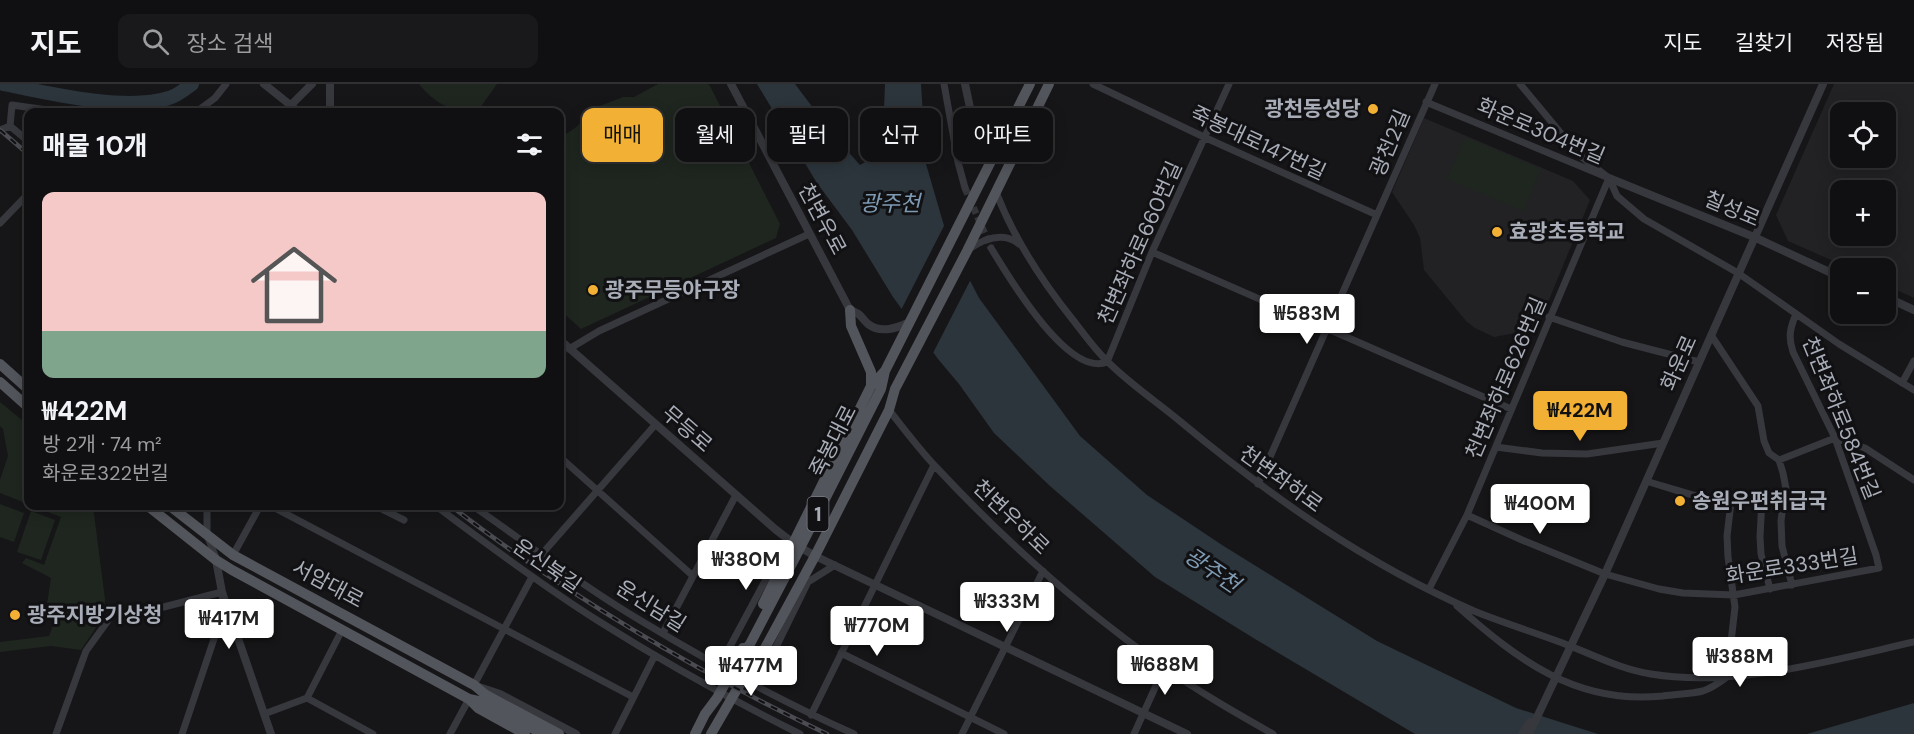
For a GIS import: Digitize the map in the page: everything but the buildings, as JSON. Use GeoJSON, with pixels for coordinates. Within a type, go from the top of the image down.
{"type":"FeatureCollection","features":[{"type":"Feature","properties":{"kind":"main road","name":"1"},"geometry":{"type":"LineString","coordinates":[[988,167],[1030,84]]}},
{"type":"Feature","properties":{"kind":"main road","name":"1"},"geometry":{"type":"LineString","coordinates":[[895,389],[967,251],[1049,84]]}},
{"type":"Feature","properties":{"kind":"main road","name":"죽봉대로"},"geometry":{"type":"LineString","coordinates":[[742,653],[750,644],[881,389],[885,371],[988,167]]}},
{"type":"Feature","properties":{"kind":"main road"},"geometry":{"type":"LineString","coordinates":[[850,310],[850,326],[871,372],[871,386]]}},
{"type":"Feature","properties":{"kind":"main road"},"geometry":{"type":"LineString","coordinates":[[0,364],[24,385]]}},
{"type":"Feature","properties":{"kind":"main road"},"geometry":{"type":"LineString","coordinates":[[742,653],[743,641],[871,386],[885,371]]}},
{"type":"Feature","properties":{"kind":"main road"},"geometry":{"type":"LineString","coordinates":[[0,382],[24,403]]}},
{"type":"Feature","properties":{"kind":"main road","name":"죽봉대로"},"geometry":{"type":"LineString","coordinates":[[754,660],[756,647],[882,403],[895,389]]}},
{"type":"Feature","properties":{"kind":"main road"},"geometry":{"type":"LineString","coordinates":[[754,660],[764,650],[815,556],[889,410],[895,389]]}},
{"type":"Feature","properties":{"kind":"main road","name":"서암대로"},"geometry":{"type":"LineString","coordinates":[[153,510],[216,560],[469,699],[484,698]]}},
{"type":"Feature","properties":{"kind":"main road","name":"서암대로"},"geometry":{"type":"LineString","coordinates":[[175,510],[233,555],[474,685],[484,698]]}},
{"type":"Feature","properties":{"kind":"main road","name":"1"},"geometry":{"type":"LineString","coordinates":[[703,734],[717,698],[742,653]]}},
{"type":"Feature","properties":{"kind":"main road","name":"1"},"geometry":{"type":"LineString","coordinates":[[711,734],[754,660]]}},
{"type":"Feature","properties":{"kind":"main road"},"geometry":{"type":"LineString","coordinates":[[484,698],[543,734]]}},
{"type":"Feature","properties":{"kind":"main road"},"geometry":{"type":"LineString","coordinates":[[484,698],[559,734]]}},
{"type":"Feature","properties":{"kind":"main road"},"geometry":{"type":"LineString","coordinates":[[695,734],[705,714],[717,698]]}},
{"type":"Feature","properties":{"kind":"main road"},"geometry":{"type":"LineString","coordinates":[[469,699],[478,708],[525,734]]}},
{"type":"Feature","properties":{"kind":"main road"},"geometry":{"type":"LineString","coordinates":[[719,734],[729,705]]}},
{"type":"Feature","properties":{"kind":"street"},"geometry":{"type":"LineString","coordinates":[[201,108],[215,98],[226,84]]}},
{"type":"Feature","properties":{"kind":"street"},"geometry":{"type":"LineString","coordinates":[[264,84],[294,108]]}},
{"type":"Feature","properties":{"kind":"street"},"geometry":{"type":"LineString","coordinates":[[291,105],[312,84]]}},
{"type":"Feature","properties":{"kind":"street"},"geometry":{"type":"LineString","coordinates":[[330,84],[330,108]]}},
{"type":"Feature","properties":{"kind":"street","name":"천변우로"},"geometry":{"type":"LineString","coordinates":[[731,84],[850,310],[861,314],[869,324],[882,329],[893,329],[910,322]]}},
{"type":"Feature","properties":{"kind":"street"},"geometry":{"type":"LineString","coordinates":[[944,84],[965,188]]}},
{"type":"Feature","properties":{"kind":"street"},"geometry":{"type":"LineString","coordinates":[[965,84],[973,123],[988,167]]}},
{"type":"Feature","properties":{"kind":"street","name":"죽봉대로147번길"},"geometry":{"type":"LineString","coordinates":[[1094,84],[1206,138],[1377,215]]}},
{"type":"Feature","properties":{"kind":"street","name":"천변좌하로660번길"},"geometry":{"type":"LineString","coordinates":[[1107,362],[1152,252],[1229,84]]}},
{"type":"Feature","properties":{"kind":"street","name":"광천2길"},"geometry":{"type":"LineString","coordinates":[[1258,484],[1435,84]]}},
{"type":"Feature","properties":{"kind":"street","name":"화운로304번길"},"geometry":{"type":"LineString","coordinates":[[1520,84],[1580,155],[1609,178],[1617,196],[1644,219],[1738,273],[1839,344],[1914,390]]}},
{"type":"Feature","properties":{"kind":"street","name":"화운로"},"geometry":{"type":"LineString","coordinates":[[1543,704],[1605,574],[1823,84]]}},
{"type":"Feature","properties":{"kind":"street","name":"화운로304번길"},"geometry":{"type":"LineString","coordinates":[[1426,102],[1609,178]]}},
{"type":"Feature","properties":{"kind":"street"},"geometry":{"type":"LineString","coordinates":[[10,126],[12,105],[33,108]]}},
{"type":"Feature","properties":{"kind":"street"},"geometry":{"type":"LineString","coordinates":[[0,130],[10,126]]}},
{"type":"Feature","properties":{"kind":"street"},"geometry":{"type":"LineString","coordinates":[[10,126],[24,138]]}},
{"type":"Feature","properties":{"kind":"street","name":"칠성로"},"geometry":{"type":"LineString","coordinates":[[1609,178],[1754,237],[1830,272]]}},
{"type":"Feature","properties":{"kind":"street","name":"천변좌하로626번길"},"geometry":{"type":"LineString","coordinates":[[1429,589],[1467,515],[1609,178]]}},
{"type":"Feature","properties":{"kind":"street","name":"천변좌하로"},"geometry":{"type":"LineString","coordinates":[[996,192],[1004,213],[1034,268],[1107,362],[1258,484],[1322,528],[1373,559],[1450,600],[1617,665],[1651,674],[1727,677],[1816,663],[1914,641]]}},
{"type":"Feature","properties":{"kind":"street"},"geometry":{"type":"LineString","coordinates":[[0,223],[24,198]]}},
{"type":"Feature","properties":{"kind":"street"},"geometry":{"type":"LineString","coordinates":[[569,349],[599,331],[809,234]]}},
{"type":"Feature","properties":{"kind":"street"},"geometry":{"type":"LineString","coordinates":[[967,251],[992,237],[1015,241],[1021,246]]}},
{"type":"Feature","properties":{"kind":"street","name":"천변좌하로"},"geometry":{"type":"LineString","coordinates":[[991,248],[1021,297],[1047,329],[1089,362],[1100,365],[1107,362]]}},
{"type":"Feature","properties":{"kind":"street"},"geometry":{"type":"LineString","coordinates":[[1152,252],[1422,368],[1511,409]]}},
{"type":"Feature","properties":{"kind":"street"},"geometry":{"type":"LineString","coordinates":[[1896,302],[1914,310]]}},
{"type":"Feature","properties":{"kind":"street","name":"천변좌하로584번길"},"geometry":{"type":"LineString","coordinates":[[1796,314],[1789,337],[1793,352],[1835,438],[1879,568]]}},
{"type":"Feature","properties":{"kind":"street"},"geometry":{"type":"LineString","coordinates":[[1549,317],[1622,342],[1699,362]]}},
{"type":"Feature","properties":{"kind":"street"},"geometry":{"type":"LineString","coordinates":[[1710,335],[1758,406],[1764,441],[1769,453],[1779,460],[1787,494],[1783,506],[1782,546],[1792,585]]}},
{"type":"Feature","properties":{"kind":"street","name":"무등로"},"geometry":{"type":"LineString","coordinates":[[564,344],[774,530],[793,543],[815,556],[1187,734]]}},
{"type":"Feature","properties":{"kind":"street"},"geometry":{"type":"LineString","coordinates":[[1902,383],[1914,361]]}},
{"type":"Feature","properties":{"kind":"street","name":"천변우하로"},"geometry":{"type":"LineString","coordinates":[[889,410],[934,465],[996,528],[1102,621],[1164,668],[1273,734]]}},
{"type":"Feature","properties":{"kind":"street"},"geometry":{"type":"LineString","coordinates":[[541,555],[655,425]]}},
{"type":"Feature","properties":{"kind":"street"},"geometry":{"type":"LineString","coordinates":[[1779,460],[1835,438],[1865,448],[1914,480]]}},
{"type":"Feature","properties":{"kind":"street"},"geometry":{"type":"LineString","coordinates":[[1496,447],[1552,454],[1587,454],[1663,443]]}},
{"type":"Feature","properties":{"kind":"street"},"geometry":{"type":"LineString","coordinates":[[564,461],[693,576]]}},
{"type":"Feature","properties":{"kind":"street"},"geometry":{"type":"LineString","coordinates":[[811,715],[934,465]]}},
{"type":"Feature","properties":{"kind":"street"},"geometry":{"type":"LineString","coordinates":[[1646,481],[1695,495],[1731,502],[1787,494]]}},
{"type":"Feature","properties":{"kind":"street"},"geometry":{"type":"LineString","coordinates":[[663,633],[736,495]]}},
{"type":"Feature","properties":{"kind":"street"},"geometry":{"type":"LineString","coordinates":[[1762,499],[1761,554],[1770,588]]}},
{"type":"Feature","properties":{"kind":"street"},"geometry":{"type":"LineString","coordinates":[[1727,677],[1736,607],[1727,536],[1731,502]]}},
{"type":"Feature","properties":{"kind":"street"},"geometry":{"type":"LineString","coordinates":[[182,734],[223,609],[216,560],[207,535],[207,510]]}},
{"type":"Feature","properties":{"kind":"street"},"geometry":{"type":"LineString","coordinates":[[233,555],[258,510]]}},
{"type":"Feature","properties":{"kind":"street"},"geometry":{"type":"LineString","coordinates":[[279,510],[633,697]]}},
{"type":"Feature","properties":{"kind":"street"},"geometry":{"type":"LineString","coordinates":[[384,510],[404,520]]}},
{"type":"Feature","properties":{"kind":"street","name":"운신북길"},"geometry":{"type":"LineString","coordinates":[[441,510],[532,577],[601,623],[800,734]]}},
{"type":"Feature","properties":{"kind":"street","name":"운신남길"},"geometry":{"type":"LineString","coordinates":[[479,510],[541,555],[643,622],[811,715],[854,734]]}},
{"type":"Feature","properties":{"kind":"street","name":"화운로333번길"},"geometry":{"type":"LineString","coordinates":[[1467,515],[1605,574],[1683,593],[1734,595],[1879,568]]}},
{"type":"Feature","properties":{"kind":"street"},"geometry":{"type":"LineString","coordinates":[[720,665],[773,566],[775,551],[793,543]]}},
{"type":"Feature","properties":{"kind":"street"},"geometry":{"type":"LineString","coordinates":[[757,686],[808,582],[835,565]]}},
{"type":"Feature","properties":{"kind":"street"},"geometry":{"type":"LineString","coordinates":[[962,734],[1043,571]]}},
{"type":"Feature","properties":{"kind":"street"},"geometry":{"type":"LineString","coordinates":[[474,685],[532,577]]}},
{"type":"Feature","properties":{"kind":"street"},"geometry":{"type":"LineString","coordinates":[[56,734],[86,651],[112,615],[153,610],[222,592]]}},
{"type":"Feature","properties":{"kind":"street"},"geometry":{"type":"LineString","coordinates":[[222,592],[271,734]]}},
{"type":"Feature","properties":{"kind":"street","name":"천변좌하로"},"geometry":{"type":"LineString","coordinates":[[1450,600],[1487,633],[1522,658],[1548,675],[1589,691],[1618,697],[1650,697],[1704,690],[1727,677]]}},
{"type":"Feature","properties":{"kind":"street","name":"서암대로"},"geometry":{"type":"LineString","coordinates":[[307,698],[342,630]]}},
{"type":"Feature","properties":{"kind":"street"},"geometry":{"type":"LineString","coordinates":[[841,653],[1004,734]]}},
{"type":"Feature","properties":{"kind":"street"},"geometry":{"type":"LineString","coordinates":[[615,734],[655,655]]}},
{"type":"Feature","properties":{"kind":"street"},"geometry":{"type":"LineString","coordinates":[[1134,734],[1164,668]]}},
{"type":"Feature","properties":{"kind":"street","name":"서암대로"},"geometry":{"type":"LineString","coordinates":[[474,685],[500,694],[576,734]]}},
{"type":"Feature","properties":{"kind":"street"},"geometry":{"type":"LineString","coordinates":[[264,714],[307,698],[373,734]]}},
{"type":"Feature","properties":{"kind":"street"},"geometry":{"type":"LineString","coordinates":[[450,734],[469,699]]}},
{"type":"Feature","properties":{"kind":"street"},"geometry":{"type":"LineString","coordinates":[[1522,734],[1543,704]]}},
{"type":"Feature","properties":{"kind":"street"},"geometry":{"type":"LineString","coordinates":[[1529,734],[1543,704]]}},
{"type":"Feature","properties":{"kind":"street"},"geometry":{"type":"LineString","coordinates":[[1536,734],[1543,704]]}},
{"type":"Feature","properties":{"kind":"shaded area"},"geometry":{"type":"Polygon","coordinates":[[[419,84],[497,84],[480,108],[452,108],[431,97],[419,84]]]}},
{"type":"Feature","properties":{"kind":"shaded area"},"geometry":{"type":"Polygon","coordinates":[[[658,84],[708,84],[721,108],[675,108],[675,162],[749,162],[780,224],[776,238],[581,329],[564,314],[564,135],[582,122],[582,162],[663,162],[663,108],[598,108],[623,97],[634,97],[658,84]]]}},
{"type":"Feature","properties":{"kind":"shaded area"},"geometry":{"type":"Polygon","coordinates":[[[1834,84],[1914,84],[1914,298],[1896,290],[1896,258],[1830,260],[1788,241],[1776,215],[1834,84]]]}},
{"type":"Feature","properties":{"kind":"shaded area","name":"효광초등학교"},"geometry":{"type":"Polygon","coordinates":[[[1424,118],[1573,181],[1590,200],[1537,329],[1494,337],[1475,328],[1466,321],[1424,270],[1420,238],[1392,192],[1424,118]]]}},
{"type":"Feature","properties":{"kind":"shaded area"},"geometry":{"type":"Polygon","coordinates":[[[1465,137],[1541,169],[1523,211],[1447,179],[1465,137]]]}},
{"type":"Feature","properties":{"kind":"shaded area"},"geometry":{"type":"Polygon","coordinates":[[[0,402],[24,422],[24,502],[0,493],[0,480],[8,456],[3,429],[0,426],[0,402]]]}},
{"type":"Feature","properties":{"kind":"shaded area"},"geometry":{"type":"Polygon","coordinates":[[[0,504],[24,513],[14,542],[0,537],[0,504]]]}},
{"type":"Feature","properties":{"kind":"shaded area"},"geometry":{"type":"Polygon","coordinates":[[[43,510],[94,510],[105,599],[103,617],[81,650],[51,646],[0,652],[0,642],[49,636],[57,615],[47,604],[51,578],[22,563],[26,558],[44,565],[61,517],[43,510]]]}},
{"type":"Feature","properties":{"kind":"shaded area"},"geometry":{"type":"Polygon","coordinates":[[[31,511],[55,520],[41,560],[17,552],[31,511]]]}},
{"type":"Feature","properties":{"kind":"water","name":"광주천"},"geometry":{"type":"Polygon","coordinates":[[[757,84],[795,84],[813,108],[772,108],[757,84]]]}},
{"type":"Feature","properties":{"kind":"water","name":"광주천"},"geometry":{"type":"Polygon","coordinates":[[[885,84],[921,84],[922,108],[884,108],[885,84]]]}},
{"type":"Feature","properties":{"kind":"water","name":"광주천"},"geometry":{"type":"Polygon","coordinates":[[[848,152],[860,165],[865,162],[926,162],[947,236],[979,298],[1080,436],[1147,495],[1222,545],[1377,641],[1516,708],[1598,734],[1415,734],[1155,577],[1050,486],[994,433],[893,297],[852,230],[804,162],[848,162],[848,152]]]}},
{"type":"Feature","properties":{"kind":"water"},"geometry":{"type":"Polygon","coordinates":[[[1914,703],[1914,734],[1807,734],[1914,703]]]}},
{"type":"Feature","properties":{"kind":"pier"},"geometry":{"type":"Polygon","coordinates":[[[946,222],[950,235],[972,277],[932,355],[900,312],[946,222]]]}},
{"type":"Feature","properties":{"kind":"waterway"},"geometry":{"type":"LineString","coordinates":[[3,84],[86,100],[131,103],[169,98],[192,84]]}},
{"type":"Feature","properties":{"kind":"tunnel"},"geometry":{"type":"LineString","coordinates":[[965,188],[991,248]]}},
{"type":"Feature","properties":{"kind":"railway"},"geometry":{"type":"LineString","coordinates":[[0,130],[24,151]]}},
{"type":"Feature","properties":{"kind":"railway"},"geometry":{"type":"LineString","coordinates":[[456,510],[540,570],[633,630],[729,684],[827,734]]}},
{"type":"Feature","properties":{"kind":"place","name":"광천동성당"},"geometry":{"type":"Point","coordinates":[1373,109]}},
{"type":"Feature","properties":{"kind":"place","name":"효광초등학교"},"geometry":{"type":"Point","coordinates":[1497,232]}},
{"type":"Feature","properties":{"kind":"place","name":"광주무등야구장"},"geometry":{"type":"Point","coordinates":[593,290]}},
{"type":"Feature","properties":{"kind":"place","name":"송원우편취급국"},"geometry":{"type":"Point","coordinates":[1680,501]}},
{"type":"Feature","properties":{"kind":"place","name":"광주지방기상청"},"geometry":{"type":"Point","coordinates":[15,615]}}]}
